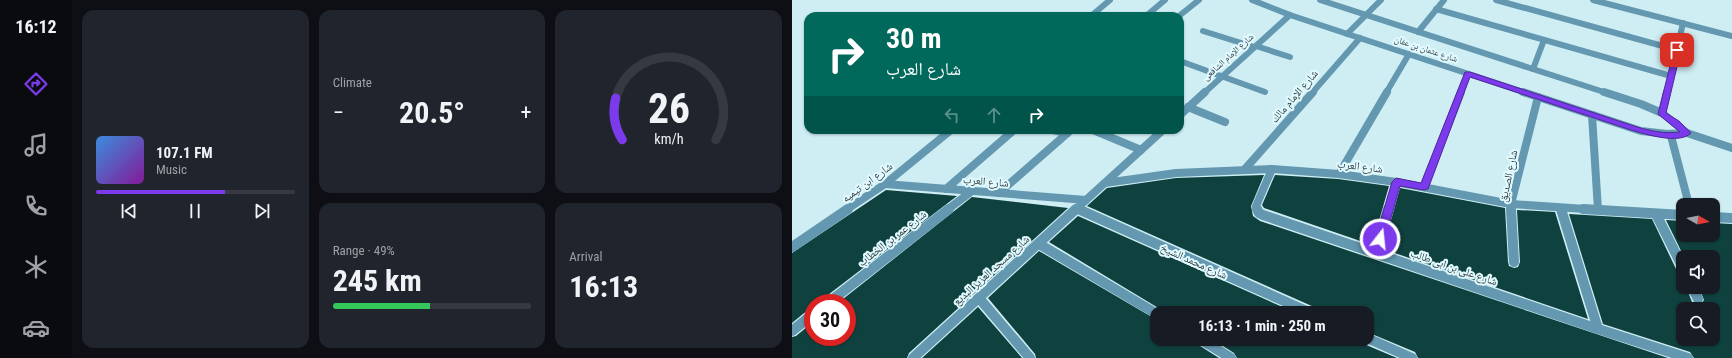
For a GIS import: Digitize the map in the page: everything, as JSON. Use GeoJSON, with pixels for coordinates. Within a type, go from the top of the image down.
{"type":"FeatureCollection","features":[{"type":"Feature","properties":{"kind":"street"},"geometry":{"type":"LineString","coordinates":[[1096,12],[1110,0]]}},
{"type":"Feature","properties":{"kind":"street"},"geometry":{"type":"LineString","coordinates":[[1151,12],[1165,0]]}},
{"type":"Feature","properties":{"kind":"street"},"geometry":{"type":"LineString","coordinates":[[1184,12],[1199,0]]}},
{"type":"Feature","properties":{"kind":"street","name":"شارع عثمان بن عفان"},"geometry":{"type":"LineString","coordinates":[[1252,0],[1290,15],[1653,134],[1672,136],[1687,133]]}},
{"type":"Feature","properties":{"kind":"street","name":"شارع عثمان بن عفان"},"geometry":{"type":"LineString","coordinates":[[1321,0],[1641,104],[1662,114],[1676,123],[1687,133],[1732,148]]}},
{"type":"Feature","properties":{"kind":"street"},"geometry":{"type":"LineString","coordinates":[[1347,34],[1381,0]]}},
{"type":"Feature","properties":{"kind":"street"},"geometry":{"type":"LineString","coordinates":[[1418,32],[1444,0]]}},
{"type":"Feature","properties":{"kind":"street"},"geometry":{"type":"LineString","coordinates":[[1496,0],[1677,50]]}},
{"type":"Feature","properties":{"kind":"street"},"geometry":{"type":"LineString","coordinates":[[1593,0],[1732,36]]}},
{"type":"Feature","properties":{"kind":"street"},"geometry":{"type":"LineString","coordinates":[[1622,7],[1624,0]]}},
{"type":"Feature","properties":{"kind":"street"},"geometry":{"type":"LineString","coordinates":[[1436,9],[1671,76]]}},
{"type":"Feature","properties":{"kind":"street","name":"شارع الإمام الشافعى"},"geometry":{"type":"LineString","coordinates":[[1184,110],[1290,15]]}},
{"type":"Feature","properties":{"kind":"street"},"geometry":{"type":"LineString","coordinates":[[1662,114],[1684,23]]}},
{"type":"Feature","properties":{"kind":"street"},"geometry":{"type":"LineString","coordinates":[[1203,31],[1290,57]]}},
{"type":"Feature","properties":{"kind":"street","name":"شارع الإمام مالك"},"geometry":{"type":"LineString","coordinates":[[1245,169],[1360,38]]}},
{"type":"Feature","properties":{"kind":"street"},"geometry":{"type":"LineString","coordinates":[[1533,69],[1544,40]]}},
{"type":"Feature","properties":{"kind":"street"},"geometry":{"type":"LineString","coordinates":[[1339,174],[1409,54]]}},
{"type":"Feature","properties":{"kind":"street"},"geometry":{"type":"LineString","coordinates":[[1184,62],[1265,92]]}},
{"type":"Feature","properties":{"kind":"street"},"geometry":{"type":"LineString","coordinates":[[1424,187],[1468,74]]}},
{"type":"Feature","properties":{"kind":"street","name":"شارع الصديق"},"geometry":{"type":"LineString","coordinates":[[1514,262],[1511,204],[1538,97]]}},
{"type":"Feature","properties":{"kind":"street"},"geometry":{"type":"LineString","coordinates":[[1184,111],[1225,122]]}},
{"type":"Feature","properties":{"kind":"street"},"geometry":{"type":"LineString","coordinates":[[1592,115],[1598,210]]}},
{"type":"Feature","properties":{"kind":"street","name":"شارع ابن تيميه"},"geometry":{"type":"LineString","coordinates":[[792,247],[885,184],[946,134]]}},
{"type":"Feature","properties":{"kind":"street"},"geometry":{"type":"LineString","coordinates":[[946,189],[1009,134]]}},
{"type":"Feature","properties":{"kind":"street"},"geometry":{"type":"LineString","coordinates":[[999,193],[1067,134]]}},
{"type":"Feature","properties":{"kind":"street"},"geometry":{"type":"LineString","coordinates":[[1103,134],[1141,150]]}},
{"type":"Feature","properties":{"kind":"street"},"geometry":{"type":"LineString","coordinates":[[1086,200],[1159,134]]}},
{"type":"Feature","properties":{"kind":"street"},"geometry":{"type":"LineString","coordinates":[[1672,136],[1687,198]]}},
{"type":"Feature","properties":{"kind":"street","name":"شارع العرب"},"geometry":{"type":"LineString","coordinates":[[1105,183],[1176,173],[1272,169],[1339,174],[1396,182],[1511,204],[1676,215]]}},
{"type":"Feature","properties":{"kind":"street","name":"شارع على بن ابى طالب"},"geometry":{"type":"LineString","coordinates":[[1272,169],[1256,206],[1259,213],[1598,329],[1688,358]]}},
{"type":"Feature","properties":{"kind":"street"},"geometry":{"type":"LineString","coordinates":[[1376,253],[1396,182]]}},
{"type":"Feature","properties":{"kind":"street","name":"شارع العرب"},"geometry":{"type":"LineString","coordinates":[[885,184],[1086,200]]}},
{"type":"Feature","properties":{"kind":"street","name":"شارع عمر بن الخطاب"},"geometry":{"type":"LineString","coordinates":[[840,294],[972,191]]}},
{"type":"Feature","properties":{"kind":"street","name":"شارع مسجد العزيز البديع"},"geometry":{"type":"LineString","coordinates":[[913,358],[1086,200]]}},
{"type":"Feature","properties":{"kind":"street"},"geometry":{"type":"LineString","coordinates":[[1561,208],[1598,329]]}},
{"type":"Feature","properties":{"kind":"street","name":"شارع محمد الشيخ"},"geometry":{"type":"LineString","coordinates":[[1077,209],[1295,306]]}},
{"type":"Feature","properties":{"kind":"street"},"geometry":{"type":"LineString","coordinates":[[1656,214],[1676,254]]}},
{"type":"Feature","properties":{"kind":"street"},"geometry":{"type":"LineString","coordinates":[[1720,217],[1732,218]]}},
{"type":"Feature","properties":{"kind":"street"},"geometry":{"type":"LineString","coordinates":[[1038,244],[1150,310]]}},
{"type":"Feature","properties":{"kind":"street"},"geometry":{"type":"LineString","coordinates":[[1696,294],[1698,299]]}},
{"type":"Feature","properties":{"kind":"street"},"geometry":{"type":"LineString","coordinates":[[979,298],[1030,358]]}},
{"type":"Feature","properties":{"kind":"street"},"geometry":{"type":"LineString","coordinates":[[792,331],[804,321]]}},
{"type":"Feature","properties":{"kind":"street"},"geometry":{"type":"LineString","coordinates":[[1374,341],[1412,358]]}},
{"type":"Feature","properties":{"kind":"street"},"geometry":{"type":"LineString","coordinates":[[1211,346],[1231,358]]}},
{"type":"Feature","properties":{"kind":"building"},"geometry":{"type":"Polygon","coordinates":[[[1264,175],[1251,206],[1253,216],[1260,221],[1668,358],[1418,358],[1415,352],[1374,335],[1374,306],[1312,306],[1087,206],[1107,188],[1176,178],[1264,175]]]}},
{"type":"Feature","properties":{"kind":"building"},"geometry":{"type":"Polygon","coordinates":[[[1275,175],[1338,179],[1389,186],[1372,245],[1264,208],[1262,205],[1275,175]]]}},
{"type":"Feature","properties":{"kind":"building"},"geometry":{"type":"Polygon","coordinates":[[[1400,188],[1505,208],[1508,262],[1509,266],[1514,268],[1518,267],[1520,262],[1517,210],[1555,212],[1588,319],[1383,249],[1400,188]]]}},
{"type":"Feature","properties":{"kind":"building"},"geometry":{"type":"Polygon","coordinates":[[[886,190],[957,196],[829,294],[804,294],[804,313],[792,323],[792,253],[886,190]]]}},
{"type":"Feature","properties":{"kind":"building"},"geometry":{"type":"Polygon","coordinates":[[[972,197],[1068,208],[909,353],[907,358],[792,358],[792,337],[796,336],[804,329],[804,346],[856,346],[856,294],[849,294],[972,197]]]}},
{"type":"Feature","properties":{"kind":"building"},"geometry":{"type":"Polygon","coordinates":[[[1569,214],[1652,219],[1676,269],[1676,294],[1689,294],[1692,302],[1676,302],[1676,346],[1720,346],[1720,302],[1702,302],[1704,300],[1702,294],[1720,294],[1720,250],[1681,250],[1677,242],[1720,242],[1720,223],[1732,224],[1732,358],[1694,358],[1690,352],[1603,324],[1569,214]]]}},
{"type":"Feature","properties":{"kind":"building"},"geometry":{"type":"Polygon","coordinates":[[[1078,216],[1280,306],[1155,306],[1049,242],[1078,216]]]}},
{"type":"Feature","properties":{"kind":"building"},"geometry":{"type":"Polygon","coordinates":[[[1666,220],[1676,221],[1676,241],[1666,220]]]}},
{"type":"Feature","properties":{"kind":"building"},"geometry":{"type":"Polygon","coordinates":[[[1039,251],[1150,316],[1150,346],[1200,346],[1219,358],[1036,358],[1035,354],[988,298],[1039,251]]]}},
{"type":"Feature","properties":{"kind":"building"},"geometry":{"type":"Polygon","coordinates":[[[978,307],[1022,358],[922,358],[978,307]]]}},
{"type":"Feature","properties":{"kind":"building"},"geometry":{"type":"Polygon","coordinates":[[[1223,346],[1369,346],[1397,358],[1237,358],[1234,353],[1223,346]]]}},
{"type":"Feature","properties":{"kind":"route"},"geometry":{"type":"LineString","coordinates":[[1380,239],[1396,182],[1424,187],[1468,74],[1634,129],[1653,134],[1672,136],[1687,133],[1676,123],[1662,114],[1677,50]]}}]}
